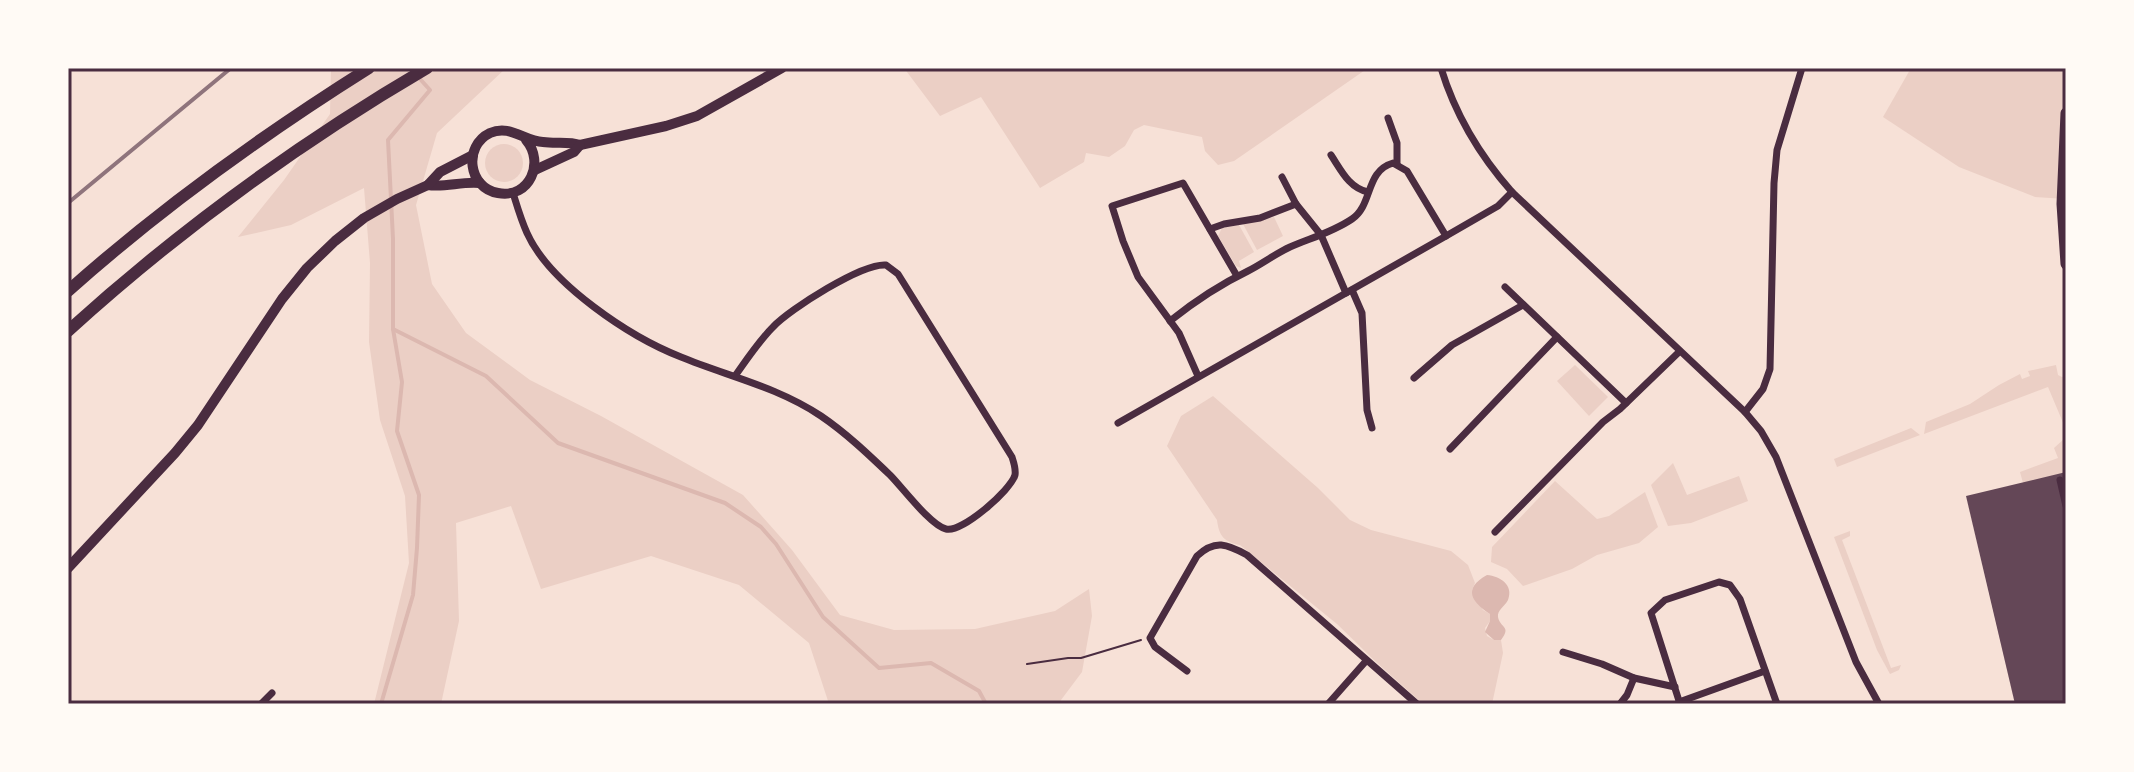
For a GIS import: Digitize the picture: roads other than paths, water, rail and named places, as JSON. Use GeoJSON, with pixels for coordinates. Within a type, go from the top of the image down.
{"type":"FeatureCollection","features":[{"type":"Feature","properties":{"kind":"highway"},"geometry":{"type":"LineString","coordinates":[[68,291],[241,153],[369,68]]}},
{"type":"Feature","properties":{"kind":"highway"},"geometry":{"type":"LineString","coordinates":[[68,331],[159,254],[261,176],[382,94],[427,68]]}},
{"type":"Feature","properties":{"kind":"main road"},"geometry":{"type":"LineString","coordinates":[[526,140],[580,145],[666,126],[697,116],[725,102],[782,68]]}},
{"type":"Feature","properties":{"kind":"main road"},"geometry":{"type":"LineString","coordinates":[[2065,257],[2062,182],[2066,113]]}},
{"type":"Feature","properties":{"kind":"main road"},"geometry":{"type":"LineString","coordinates":[[496,131],[513,131],[526,140],[535,155],[535,170],[525,186],[513,193],[501,194],[492,192],[480,183],[472,168],[473,155],[481,140],[496,131]]}},
{"type":"Feature","properties":{"kind":"main road"},"geometry":{"type":"LineString","coordinates":[[535,170],[574,152],[580,145]]}},
{"type":"Feature","properties":{"kind":"main road"},"geometry":{"type":"LineString","coordinates":[[68,568],[198,425],[273,312],[307,268],[364,218],[428,185],[440,172],[473,155]]}},
{"type":"Feature","properties":{"kind":"main road"},"geometry":{"type":"LineString","coordinates":[[428,185],[480,183]]}},
{"type":"Feature","properties":{"kind":"street"},"geometry":{"type":"LineString","coordinates":[[1441,68],[1479,149],[1493,171],[1745,412],[1761,431],[1776,457],[1856,662],[1879,704]]}},
{"type":"Feature","properties":{"kind":"street"},"geometry":{"type":"LineString","coordinates":[[1745,412],[1763,389],[1770,369],[1777,150],[1802,68]]}},
{"type":"Feature","properties":{"kind":"street"},"geometry":{"type":"LineString","coordinates":[[1388,118],[1397,143],[1397,164]]}},
{"type":"Feature","properties":{"kind":"street"},"geometry":{"type":"LineString","coordinates":[[1331,155],[1351,185],[1368,192]]}},
{"type":"Feature","properties":{"kind":"street"},"geometry":{"type":"LineString","coordinates":[[1170,321],[1196,300],[1237,276],[1357,216],[1363,208],[1369,186],[1385,165],[1397,164],[1407,171],[1446,236]]}},
{"type":"Feature","properties":{"kind":"street"},"geometry":{"type":"LineString","coordinates":[[1282,177],[1296,204],[1321,235],[1362,313],[1367,410],[1372,428]]}},
{"type":"Feature","properties":{"kind":"street"},"geometry":{"type":"LineString","coordinates":[[1198,376],[1179,333],[1138,277],[1112,206],[1183,183],[1237,276]]}},
{"type":"Feature","properties":{"kind":"street"},"geometry":{"type":"LineString","coordinates":[[1118,423],[1498,206],[1512,192]]}},
{"type":"Feature","properties":{"kind":"street"},"geometry":{"type":"LineString","coordinates":[[513,193],[537,251],[578,293],[611,319],[681,358],[787,397],[820,416],[850,438],[940,528],[954,530],[967,524],[1014,477],[1012,457],[898,274],[886,265],[870,266],[798,307],[775,325],[735,376]]}},
{"type":"Feature","properties":{"kind":"street"},"geometry":{"type":"LineString","coordinates":[[1210,229],[1260,218],[1296,204]]}},
{"type":"Feature","properties":{"kind":"street"},"geometry":{"type":"LineString","coordinates":[[1505,287],[1626,403]]}},
{"type":"Feature","properties":{"kind":"street"},"geometry":{"type":"LineString","coordinates":[[1414,378],[1452,345],[1523,305]]}},
{"type":"Feature","properties":{"kind":"street"},"geometry":{"type":"LineString","coordinates":[[1450,449],[1557,337]]}},
{"type":"Feature","properties":{"kind":"street"},"geometry":{"type":"LineString","coordinates":[[1495,532],[1603,422],[1679,352]]}},
{"type":"Feature","properties":{"kind":"street"},"geometry":{"type":"LineString","coordinates":[[2060,480],[2066,506]]}},
{"type":"Feature","properties":{"kind":"street"},"geometry":{"type":"LineString","coordinates":[[1187,671],[1155,647],[1150,638],[1197,556],[1214,544],[1223,545],[1247,555],[1417,704]]}},
{"type":"Feature","properties":{"kind":"street"},"geometry":{"type":"LineString","coordinates":[[1765,671],[1680,703],[1651,613],[1665,600],[1719,582],[1730,585],[1740,599],[1777,704]]}},
{"type":"Feature","properties":{"kind":"street"},"geometry":{"type":"LineString","coordinates":[[1563,652],[1634,678],[1675,687]]}},
{"type":"Feature","properties":{"kind":"street"},"geometry":{"type":"LineString","coordinates":[[1328,704],[1366,661]]}},
{"type":"Feature","properties":{"kind":"street"},"geometry":{"type":"LineString","coordinates":[[1620,704],[1634,678]]}},
{"type":"Feature","properties":{"kind":"street"},"geometry":{"type":"LineString","coordinates":[[261,704],[272,693]]}},
{"type":"Feature","properties":{"kind":"waterway"},"geometry":{"type":"LineString","coordinates":[[381,704],[413,595],[417,548],[419,495],[397,431],[402,382],[393,329],[388,140],[430,90],[410,68]]}},
{"type":"Feature","properties":{"kind":"waterway"},"geometry":{"type":"LineString","coordinates":[[393,329],[486,376],[558,443],[725,503],[761,527],[776,544],[823,617],[879,668],[931,663],[979,691],[986,704]]}},
{"type":"Feature","properties":{"kind":"railway"},"geometry":{"type":"LineString","coordinates":[[68,203],[231,68]]}}]}
